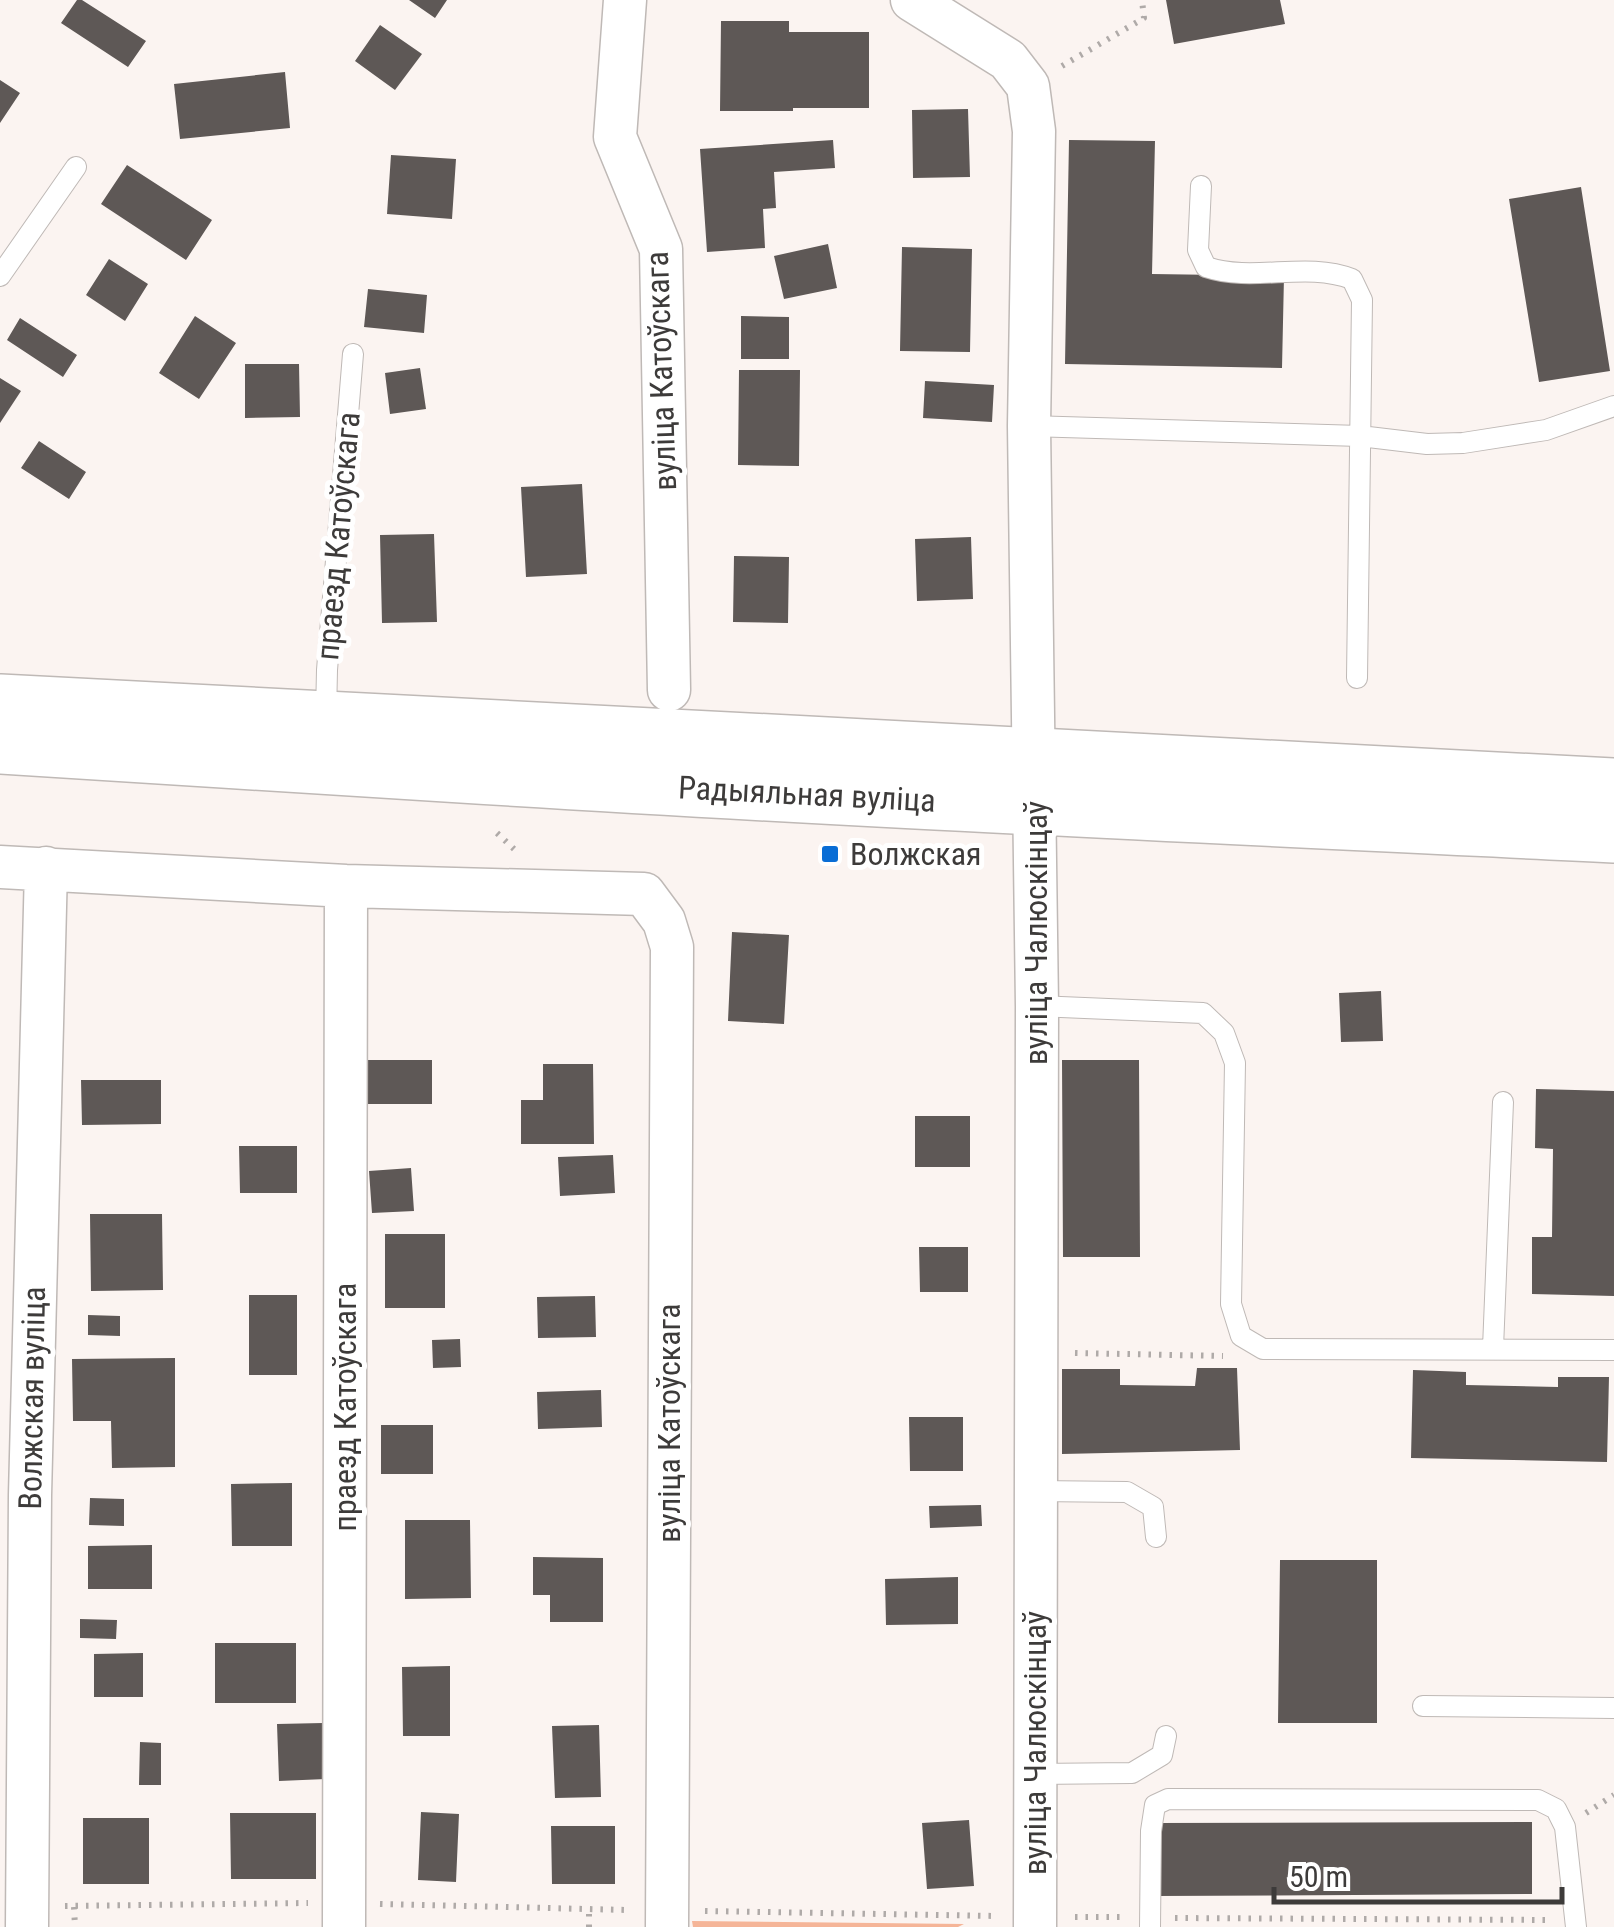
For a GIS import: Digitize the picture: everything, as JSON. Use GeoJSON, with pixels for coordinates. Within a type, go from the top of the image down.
{"type":"FeatureCollection","features":[{"type":"Feature","properties":{"kind":"main road","name":"Радыяльная вуліца"},"geometry":{"type":"LineString","coordinates":[[0,702],[326,718],[1614,834]]}},
{"type":"Feature","properties":{"kind":"main road","name":"Радыяльная вуліца"},"geometry":{"type":"LineString","coordinates":[[0,746],[444,774],[1614,786]]}},
{"type":"Feature","properties":{"kind":"street","name":"вуліца Катоўскага"},"geometry":{"type":"LineString","coordinates":[[625,0],[616,137],[661,250],[670,690]]}},
{"type":"Feature","properties":{"kind":"street"},"geometry":{"type":"LineString","coordinates":[[912,0],[1008,60],[1028,86]]}},
{"type":"Feature","properties":{"kind":"street","name":"вуліца Чалюскінцаў"},"geometry":{"type":"LineString","coordinates":[[1028,86],[1034,131],[1029,426],[1037,1006],[1035,1922]]}},
{"type":"Feature","properties":{"kind":"street"},"geometry":{"type":"LineString","coordinates":[[0,867],[346,886]]}},
{"type":"Feature","properties":{"kind":"street","name":"Волжская вуліца"},"geometry":{"type":"LineString","coordinates":[[27,1916],[30,1496],[46,868]]}},
{"type":"Feature","properties":{"kind":"street","name":"вуліца Катоўскага"},"geometry":{"type":"LineString","coordinates":[[346,886],[644,894],[664,921],[672,947],[667,1919]]}},
{"type":"Feature","properties":{"kind":"street","name":"праезд Катоўскага"},"geometry":{"type":"LineString","coordinates":[[344,1915],[346,886]]}},
{"type":"Feature","properties":{"kind":"lane"},"geometry":{"type":"LineString","coordinates":[[0,276],[76,168]]}},
{"type":"Feature","properties":{"kind":"lane"},"geometry":{"type":"LineString","coordinates":[[1201,186],[1198,250],[1206,267],[1227,274],[1331,271],[1352,279],[1362,300],[1358,678]]}},
{"type":"Feature","properties":{"kind":"lane","name":"праезд Катоўскага"},"geometry":{"type":"LineString","coordinates":[[326,718],[352,354]]}},
{"type":"Feature","properties":{"kind":"lane"},"geometry":{"type":"LineString","coordinates":[[1029,426],[1360,436],[1427,444],[1546,430],[1614,406]]}},
{"type":"Feature","properties":{"kind":"lane"},"geometry":{"type":"LineString","coordinates":[[1037,1006],[1203,1013],[1224,1032],[1235,1064],[1231,1304],[1241,1336],[1263,1349],[1614,1350]]}},
{"type":"Feature","properties":{"kind":"lane"},"geometry":{"type":"LineString","coordinates":[[1493,1348],[1503,1102]]}},
{"type":"Feature","properties":{"kind":"lane"},"geometry":{"type":"LineString","coordinates":[[1036,1491],[1127,1492],[1153,1506],[1156,1536]]}},
{"type":"Feature","properties":{"kind":"lane"},"geometry":{"type":"LineString","coordinates":[[1423,1706],[1614,1708]]}},
{"type":"Feature","properties":{"kind":"lane"},"geometry":{"type":"LineString","coordinates":[[1035,1774],[1132,1774],[1162,1754],[1166,1736]]}},
{"type":"Feature","properties":{"kind":"lane"},"geometry":{"type":"LineString","coordinates":[[1150,1922],[1151,1831],[1155,1805],[1168,1798],[1538,1800],[1556,1809],[1565,1826],[1575,1923]]}},
{"type":"Feature","properties":{"kind":"path"},"geometry":{"type":"LineString","coordinates":[[1028,86],[1144,18],[1142,0]]}},
{"type":"Feature","properties":{"kind":"path"},"geometry":{"type":"LineString","coordinates":[[74,1907],[75,1927]]}},
{"type":"Feature","properties":{"kind":"path"},"geometry":{"type":"LineString","coordinates":[[27,1916],[74,1907],[344,1915],[589,1909],[667,1919],[1575,1923]]}},
{"type":"Feature","properties":{"kind":"path"},"geometry":{"type":"LineString","coordinates":[[589,1909],[589,1927]]}},
{"type":"Feature","properties":{"kind":"shaded area"},"geometry":{"type":"Polygon","coordinates":[[[692,1921],[964,1924],[693,1927],[692,1921]]]}},
{"type":"Feature","properties":{"kind":"building"},"geometry":{"type":"Polygon","coordinates":[[[77,0],[146,41],[128,67],[61,23],[77,0]]]}},
{"type":"Feature","properties":{"kind":"building"},"geometry":{"type":"Polygon","coordinates":[[[409,0],[447,0],[435,18],[409,0]]]}},
{"type":"Feature","properties":{"kind":"building"},"geometry":{"type":"Polygon","coordinates":[[[1166,0],[1280,0],[1285,24],[1174,44],[1166,0]]]}},
{"type":"Feature","properties":{"kind":"building"},"geometry":{"type":"Polygon","coordinates":[[[721,21],[789,21],[789,32],[869,32],[869,108],[720,111],[721,21]]]}},
{"type":"Feature","properties":{"kind":"building"},"geometry":{"type":"Polygon","coordinates":[[[380,25],[422,54],[395,90],[355,61],[380,25]]]}},
{"type":"Feature","properties":{"kind":"building"},"geometry":{"type":"Polygon","coordinates":[[[285,72],[290,128],[180,139],[174,84],[285,72]]]}},
{"type":"Feature","properties":{"kind":"building"},"geometry":{"type":"Polygon","coordinates":[[[0,80],[20,93],[0,123],[0,80]]]}},
{"type":"Feature","properties":{"kind":"building"},"geometry":{"type":"Polygon","coordinates":[[[968,109],[970,177],[913,178],[912,110],[968,109]]]}},
{"type":"Feature","properties":{"kind":"building"},"geometry":{"type":"Polygon","coordinates":[[[833,140],[835,168],[774,172],[776,208],[763,209],[765,248],[707,252],[700,149],[833,140]]]}},
{"type":"Feature","properties":{"kind":"building"},"geometry":{"type":"Polygon","coordinates":[[[1069,140],[1155,141],[1152,274],[1284,276],[1282,368],[1065,364],[1069,140]]]}},
{"type":"Feature","properties":{"kind":"building"},"geometry":{"type":"Polygon","coordinates":[[[391,155],[456,159],[452,219],[387,214],[391,155]]]}},
{"type":"Feature","properties":{"kind":"building"},"geometry":{"type":"Polygon","coordinates":[[[127,165],[212,220],[186,260],[101,204],[127,165]]]}},
{"type":"Feature","properties":{"kind":"building"},"geometry":{"type":"Polygon","coordinates":[[[1581,187],[1610,371],[1539,382],[1509,199],[1581,187]]]}},
{"type":"Feature","properties":{"kind":"building"},"geometry":{"type":"Polygon","coordinates":[[[828,244],[837,288],[784,299],[774,256],[828,244]]]}},
{"type":"Feature","properties":{"kind":"building"},"geometry":{"type":"Polygon","coordinates":[[[902,247],[972,249],[970,352],[900,351],[902,247]]]}},
{"type":"Feature","properties":{"kind":"building"},"geometry":{"type":"Polygon","coordinates":[[[109,259],[148,284],[125,321],[86,295],[109,259]]]}},
{"type":"Feature","properties":{"kind":"building"},"geometry":{"type":"Polygon","coordinates":[[[368,289],[427,295],[424,333],[364,327],[368,289]]]}},
{"type":"Feature","properties":{"kind":"building"},"geometry":{"type":"Polygon","coordinates":[[[195,316],[236,343],[199,399],[159,373],[195,316]]]}},
{"type":"Feature","properties":{"kind":"building"},"geometry":{"type":"Polygon","coordinates":[[[741,316],[789,317],[789,359],[741,359],[741,316]]]}},
{"type":"Feature","properties":{"kind":"building"},"geometry":{"type":"Polygon","coordinates":[[[20,318],[77,355],[63,377],[7,340],[20,318]]]}},
{"type":"Feature","properties":{"kind":"building"},"geometry":{"type":"Polygon","coordinates":[[[245,364],[299,364],[300,417],[245,418],[245,364]]]}},
{"type":"Feature","properties":{"kind":"building"},"geometry":{"type":"Polygon","coordinates":[[[420,368],[426,409],[390,414],[385,373],[420,368]]]}},
{"type":"Feature","properties":{"kind":"building"},"geometry":{"type":"Polygon","coordinates":[[[739,370],[800,370],[799,466],[738,465],[739,370]]]}},
{"type":"Feature","properties":{"kind":"building"},"geometry":{"type":"Polygon","coordinates":[[[0,378],[21,391],[0,423],[0,378]]]}},
{"type":"Feature","properties":{"kind":"building"},"geometry":{"type":"Polygon","coordinates":[[[925,381],[994,385],[992,422],[923,418],[925,381]]]}},
{"type":"Feature","properties":{"kind":"building"},"geometry":{"type":"Polygon","coordinates":[[[39,441],[86,472],[69,499],[21,468],[39,441]]]}},
{"type":"Feature","properties":{"kind":"building"},"geometry":{"type":"Polygon","coordinates":[[[582,484],[587,574],[526,577],[521,487],[582,484]]]}},
{"type":"Feature","properties":{"kind":"building"},"geometry":{"type":"Polygon","coordinates":[[[434,534],[437,622],[382,623],[380,535],[434,534]]]}},
{"type":"Feature","properties":{"kind":"building"},"geometry":{"type":"Polygon","coordinates":[[[971,537],[973,599],[917,601],[915,539],[971,537]]]}},
{"type":"Feature","properties":{"kind":"building"},"geometry":{"type":"Polygon","coordinates":[[[734,556],[789,557],[788,623],[733,622],[734,556]]]}},
{"type":"Feature","properties":{"kind":"building"},"geometry":{"type":"Polygon","coordinates":[[[732,932],[789,935],[784,1024],[728,1021],[732,932]]]}},
{"type":"Feature","properties":{"kind":"building"},"geometry":{"type":"Polygon","coordinates":[[[1381,991],[1383,1041],[1341,1042],[1339,993],[1381,991]]]}},
{"type":"Feature","properties":{"kind":"building"},"geometry":{"type":"Polygon","coordinates":[[[368,1060],[432,1060],[432,1104],[368,1104],[368,1060]]]}},
{"type":"Feature","properties":{"kind":"building"},"geometry":{"type":"Polygon","coordinates":[[[1062,1060],[1139,1060],[1140,1257],[1063,1257],[1062,1060]]]}},
{"type":"Feature","properties":{"kind":"building"},"geometry":{"type":"Polygon","coordinates":[[[543,1064],[593,1064],[594,1144],[521,1144],[521,1100],[543,1100],[543,1064]]]}},
{"type":"Feature","properties":{"kind":"building"},"geometry":{"type":"Polygon","coordinates":[[[81,1080],[161,1080],[161,1124],[82,1125],[81,1080]]]}},
{"type":"Feature","properties":{"kind":"building"},"geometry":{"type":"Polygon","coordinates":[[[1536,1089],[1614,1091],[1614,1296],[1532,1294],[1532,1237],[1552,1237],[1553,1149],[1535,1148],[1536,1089]]]}},
{"type":"Feature","properties":{"kind":"building"},"geometry":{"type":"Polygon","coordinates":[[[915,1116],[970,1116],[970,1167],[915,1167],[915,1116]]]}},
{"type":"Feature","properties":{"kind":"building"},"geometry":{"type":"Polygon","coordinates":[[[239,1146],[297,1146],[297,1193],[240,1193],[239,1146]]]}},
{"type":"Feature","properties":{"kind":"building"},"geometry":{"type":"Polygon","coordinates":[[[613,1155],[615,1193],[560,1196],[558,1157],[613,1155]]]}},
{"type":"Feature","properties":{"kind":"building"},"geometry":{"type":"Polygon","coordinates":[[[411,1168],[414,1211],[372,1213],[369,1171],[411,1168]]]}},
{"type":"Feature","properties":{"kind":"building"},"geometry":{"type":"Polygon","coordinates":[[[90,1214],[162,1214],[163,1290],[91,1291],[90,1214]]]}},
{"type":"Feature","properties":{"kind":"building"},"geometry":{"type":"Polygon","coordinates":[[[385,1234],[445,1234],[445,1308],[385,1308],[385,1234]]]}},
{"type":"Feature","properties":{"kind":"building"},"geometry":{"type":"Polygon","coordinates":[[[919,1247],[968,1247],[968,1292],[920,1292],[919,1247]]]}},
{"type":"Feature","properties":{"kind":"building"},"geometry":{"type":"Polygon","coordinates":[[[249,1295],[297,1295],[297,1375],[249,1375],[249,1295]]]}},
{"type":"Feature","properties":{"kind":"building"},"geometry":{"type":"Polygon","coordinates":[[[595,1296],[596,1337],[538,1338],[537,1297],[595,1296]]]}},
{"type":"Feature","properties":{"kind":"building"},"geometry":{"type":"Polygon","coordinates":[[[88,1315],[120,1316],[120,1336],[88,1335],[88,1315]]]}},
{"type":"Feature","properties":{"kind":"building"},"geometry":{"type":"Polygon","coordinates":[[[460,1339],[461,1367],[433,1368],[432,1340],[460,1339]]]}},
{"type":"Feature","properties":{"kind":"building"},"geometry":{"type":"Polygon","coordinates":[[[175,1358],[175,1467],[112,1468],[111,1421],[73,1421],[72,1359],[175,1358]]]}},
{"type":"Feature","properties":{"kind":"building"},"geometry":{"type":"Polygon","coordinates":[[[1197,1368],[1237,1368],[1240,1450],[1062,1454],[1062,1369],[1120,1369],[1120,1385],[1195,1386],[1197,1368]]]}},
{"type":"Feature","properties":{"kind":"building"},"geometry":{"type":"Polygon","coordinates":[[[1413,1370],[1466,1372],[1466,1385],[1558,1387],[1558,1377],[1609,1377],[1607,1462],[1411,1458],[1413,1370]]]}},
{"type":"Feature","properties":{"kind":"building"},"geometry":{"type":"Polygon","coordinates":[[[601,1390],[602,1427],[538,1429],[537,1392],[601,1390]]]}},
{"type":"Feature","properties":{"kind":"building"},"geometry":{"type":"Polygon","coordinates":[[[909,1417],[963,1417],[963,1471],[910,1471],[909,1417]]]}},
{"type":"Feature","properties":{"kind":"building"},"geometry":{"type":"Polygon","coordinates":[[[381,1425],[433,1425],[433,1474],[381,1474],[381,1425]]]}},
{"type":"Feature","properties":{"kind":"building"},"geometry":{"type":"Polygon","coordinates":[[[292,1483],[292,1546],[232,1546],[231,1484],[292,1483]]]}},
{"type":"Feature","properties":{"kind":"building"},"geometry":{"type":"Polygon","coordinates":[[[90,1498],[124,1499],[124,1526],[89,1525],[90,1498]]]}},
{"type":"Feature","properties":{"kind":"building"},"geometry":{"type":"Polygon","coordinates":[[[981,1505],[982,1526],[930,1528],[929,1506],[981,1505]]]}},
{"type":"Feature","properties":{"kind":"building"},"geometry":{"type":"Polygon","coordinates":[[[405,1520],[470,1520],[471,1598],[405,1599],[405,1520]]]}},
{"type":"Feature","properties":{"kind":"building"},"geometry":{"type":"Polygon","coordinates":[[[152,1545],[152,1589],[88,1589],[88,1546],[152,1545]]]}},
{"type":"Feature","properties":{"kind":"building"},"geometry":{"type":"Polygon","coordinates":[[[533,1557],[603,1558],[603,1622],[550,1622],[550,1595],[533,1595],[533,1557]]]}},
{"type":"Feature","properties":{"kind":"building"},"geometry":{"type":"Polygon","coordinates":[[[1280,1560],[1377,1560],[1377,1723],[1278,1723],[1280,1560]]]}},
{"type":"Feature","properties":{"kind":"building"},"geometry":{"type":"Polygon","coordinates":[[[958,1577],[958,1624],[886,1625],[885,1579],[958,1577]]]}},
{"type":"Feature","properties":{"kind":"building"},"geometry":{"type":"Polygon","coordinates":[[[80,1619],[117,1620],[116,1639],[80,1638],[80,1619]]]}},
{"type":"Feature","properties":{"kind":"building"},"geometry":{"type":"Polygon","coordinates":[[[215,1643],[296,1643],[296,1703],[215,1703],[215,1643]]]}},
{"type":"Feature","properties":{"kind":"building"},"geometry":{"type":"Polygon","coordinates":[[[143,1653],[143,1697],[94,1697],[94,1654],[143,1653]]]}},
{"type":"Feature","properties":{"kind":"building"},"geometry":{"type":"Polygon","coordinates":[[[450,1666],[450,1736],[403,1736],[402,1667],[450,1666]]]}},
{"type":"Feature","properties":{"kind":"building"},"geometry":{"type":"Polygon","coordinates":[[[323,1723],[326,1779],[279,1781],[277,1724],[323,1723]]]}},
{"type":"Feature","properties":{"kind":"building"},"geometry":{"type":"Polygon","coordinates":[[[599,1725],[601,1797],[555,1798],[552,1726],[599,1725]]]}},
{"type":"Feature","properties":{"kind":"building"},"geometry":{"type":"Polygon","coordinates":[[[140,1742],[161,1743],[161,1785],[139,1785],[140,1742]]]}},
{"type":"Feature","properties":{"kind":"building"},"geometry":{"type":"Polygon","coordinates":[[[421,1812],[459,1814],[456,1882],[418,1880],[421,1812]]]}},
{"type":"Feature","properties":{"kind":"building"},"geometry":{"type":"Polygon","coordinates":[[[230,1813],[316,1813],[316,1879],[231,1879],[230,1813]]]}},
{"type":"Feature","properties":{"kind":"building"},"geometry":{"type":"Polygon","coordinates":[[[83,1818],[149,1818],[149,1884],[83,1884],[83,1818]]]}},
{"type":"Feature","properties":{"kind":"building"},"geometry":{"type":"Polygon","coordinates":[[[969,1820],[974,1886],[927,1889],[922,1823],[969,1820]]]}},
{"type":"Feature","properties":{"kind":"building"},"geometry":{"type":"Polygon","coordinates":[[[1532,1822],[1532,1894],[1155,1896],[1155,1823],[1532,1822]]]}},
{"type":"Feature","properties":{"kind":"building"},"geometry":{"type":"Polygon","coordinates":[[[551,1826],[615,1826],[615,1884],[552,1884],[551,1826]]]}},
{"type":"Feature","properties":{"kind":"place","name":"Волжская"},"geometry":{"type":"Point","coordinates":[830,854]}}]}
